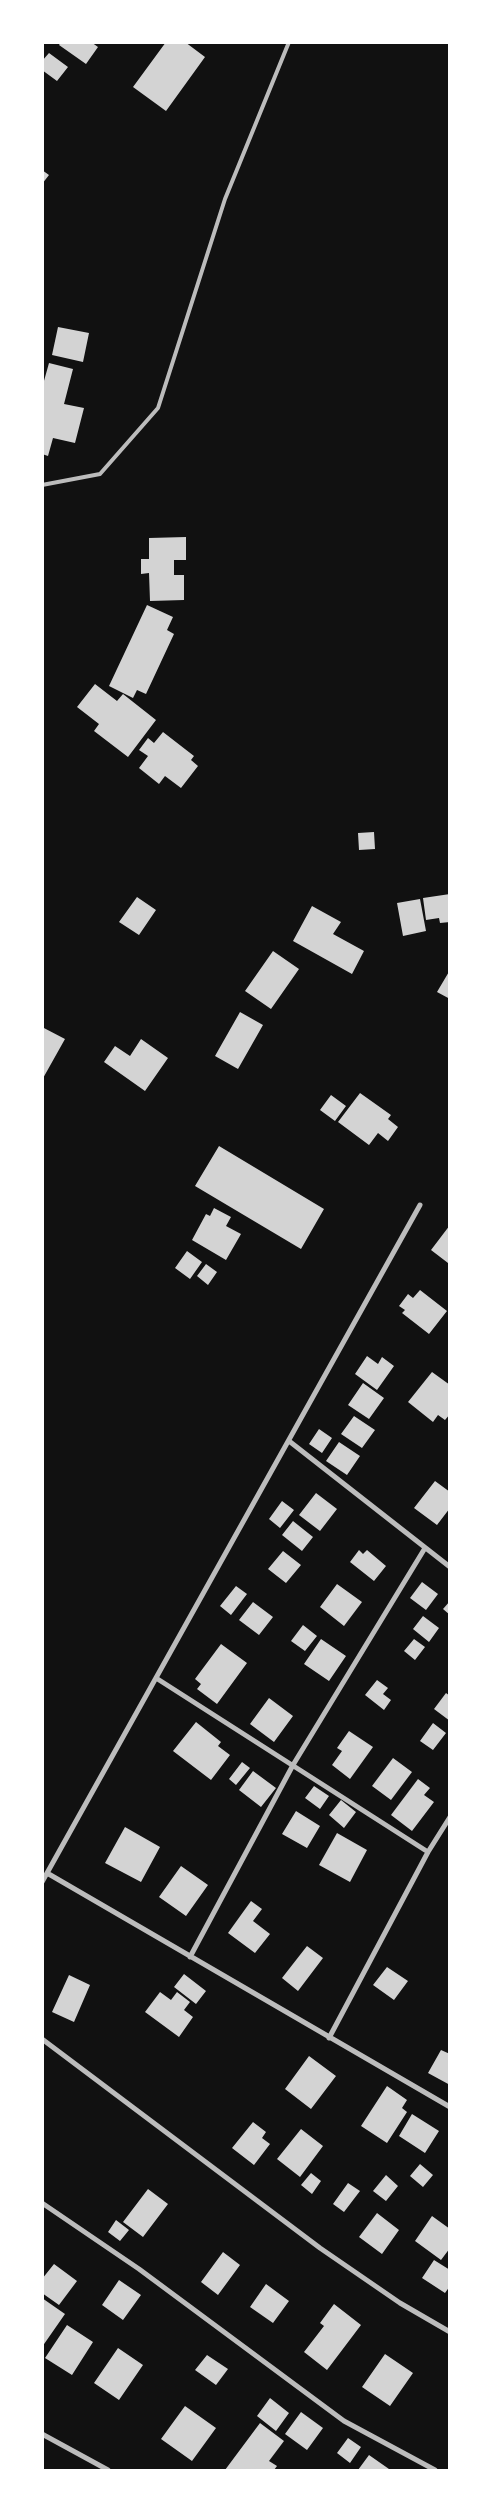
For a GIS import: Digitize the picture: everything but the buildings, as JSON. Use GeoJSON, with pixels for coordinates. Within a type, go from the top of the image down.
{"type":"FeatureCollection","features":[{"type":"Feature","properties":{"kind":"street"},"geometry":{"type":"LineString","coordinates":[[42,1882],[420,1206]]}},
{"type":"Feature","properties":{"kind":"street"},"geometry":{"type":"LineString","coordinates":[[289,1441],[450,1567]]}},
{"type":"Feature","properties":{"kind":"street"},"geometry":{"type":"LineString","coordinates":[[190,1957],[293,1765],[425,1548]]}},
{"type":"Feature","properties":{"kind":"street"},"geometry":{"type":"LineString","coordinates":[[156,1678],[428,1852]]}},
{"type":"Feature","properties":{"kind":"street"},"geometry":{"type":"LineString","coordinates":[[329,2038],[428,1852],[450,1817]]}},
{"type":"Feature","properties":{"kind":"street"},"geometry":{"type":"LineString","coordinates":[[47,1873],[450,2108]]}},
{"type":"Feature","properties":{"kind":"street"},"geometry":{"type":"LineString","coordinates":[[42,2038],[320,2248],[400,2303],[450,2332]]}},
{"type":"Feature","properties":{"kind":"street"},"geometry":{"type":"LineString","coordinates":[[42,2203],[138,2269],[344,2421],[435,2470]]}},
{"type":"Feature","properties":{"kind":"street"},"geometry":{"type":"LineString","coordinates":[[42,2434],[108,2470]]}},
{"type":"Feature","properties":{"kind":"lane"},"geometry":{"type":"LineString","coordinates":[[42,485],[100,474],[158,408],[225,199],[289,42]]}}]}
